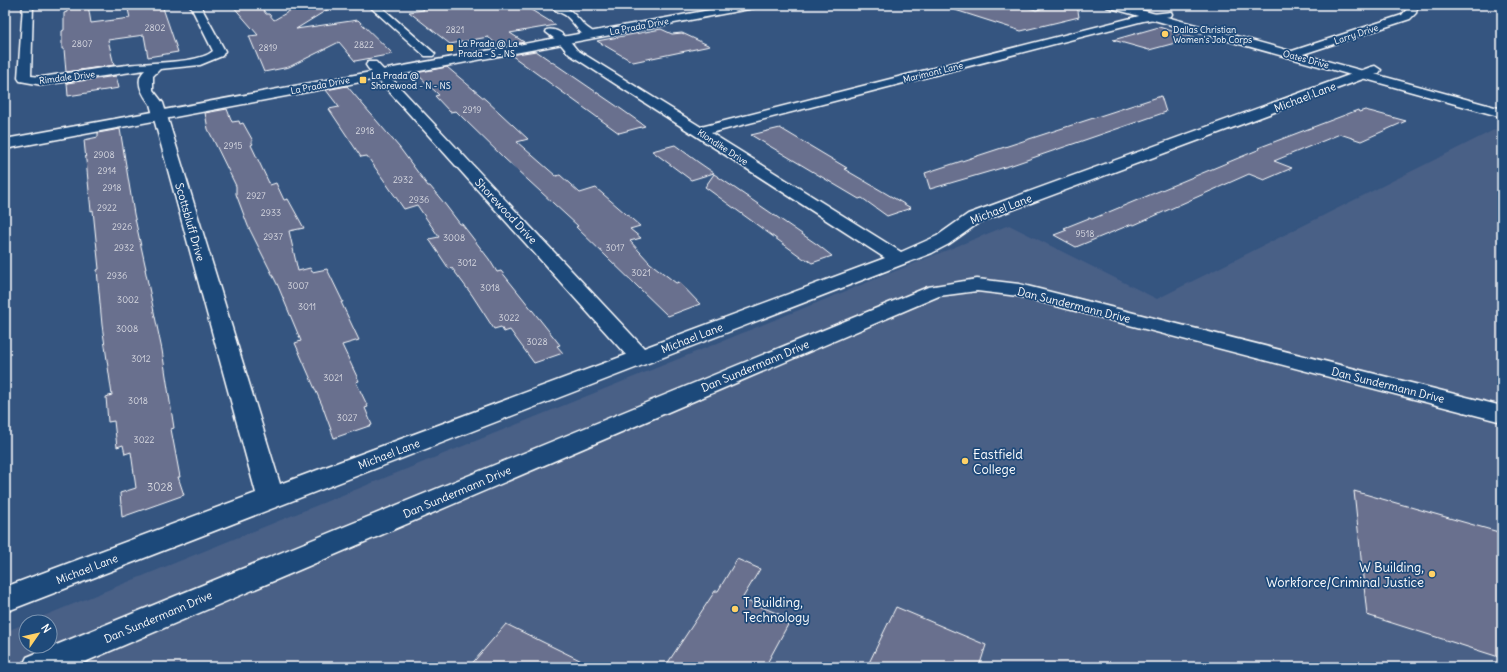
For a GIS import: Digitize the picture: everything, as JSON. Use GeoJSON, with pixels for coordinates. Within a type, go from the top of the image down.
{"type":"FeatureCollection","features":[{"type":"Feature","properties":{"kind":"main road","name":"La Prada Drive"},"geometry":{"type":"LineString","coordinates":[[5,130],[157,109],[557,36],[581,28],[706,5]]}},
{"type":"Feature","properties":{"kind":"main road","name":"Oates Drive"},"geometry":{"type":"LineString","coordinates":[[1110,5],[1290,54],[1369,72]]}},
{"type":"Feature","properties":{"kind":"main road","name":"Oates Drive"},"geometry":{"type":"LineString","coordinates":[[1134,5],[1303,51],[1369,72],[1501,110]]}},
{"type":"Feature","properties":{"kind":"main road","name":"La Prada Drive"},"geometry":{"type":"LineString","coordinates":[[376,69],[429,54],[557,36],[592,35],[746,6]]}},
{"type":"Feature","properties":{"kind":"main road","name":"La Prada Drive"},"geometry":{"type":"LineString","coordinates":[[5,144],[157,109]]}},
{"type":"Feature","properties":{"kind":"street","name":"Rimdale Drive"},"geometry":{"type":"LineString","coordinates":[[28,5],[24,78],[29,80],[53,80],[124,68],[158,65]]}},
{"type":"Feature","properties":{"kind":"street"},"geometry":{"type":"LineString","coordinates":[[158,65],[192,63],[212,58],[218,54],[219,51],[195,5]]}},
{"type":"Feature","properties":{"kind":"street"},"geometry":{"type":"LineString","coordinates":[[373,5],[429,54]]}},
{"type":"Feature","properties":{"kind":"street"},"geometry":{"type":"LineString","coordinates":[[554,5],[570,14],[581,28],[592,35]]}},
{"type":"Feature","properties":{"kind":"street","name":"Larry Drive"},"geometry":{"type":"LineString","coordinates":[[1290,54],[1406,17],[1411,13],[1412,8],[1408,5]]}},
{"type":"Feature","properties":{"kind":"street","name":"Marimont Lane"},"geometry":{"type":"LineString","coordinates":[[700,132],[1151,16],[1166,14]]}},
{"type":"Feature","properties":{"kind":"street","name":"Klondike Drive"},"geometry":{"type":"LineString","coordinates":[[557,36],[573,52],[899,259]]}},
{"type":"Feature","properties":{"kind":"street","name":"Scottsbluff Drive"},"geometry":{"type":"LineString","coordinates":[[158,65],[151,70],[145,79],[148,94],[157,109],[271,498]]}},
{"type":"Feature","properties":{"kind":"street","name":"Shorewood Drive"},"geometry":{"type":"LineString","coordinates":[[376,69],[640,357]]}},
{"type":"Feature","properties":{"kind":"street","name":"Michael Lane"},"geometry":{"type":"LineString","coordinates":[[5,600],[899,259],[943,240],[974,218],[1369,72]]}},
{"type":"Feature","properties":{"kind":"street","name":"Dan Sundermann Drive"},"geometry":{"type":"LineString","coordinates":[[38,667],[935,291],[977,285],[1018,290],[1502,414]]}},
{"type":"Feature","properties":{"kind":"shaded area","name":"Eastfield College"},"geometry":{"type":"Polygon","coordinates":[[[1498,128],[1502,129],[1502,667],[5,667],[5,632],[18,626],[18,654],[58,654],[58,614],[49,614],[1009,225],[1157,299],[1498,128]]]}},
{"type":"Feature","properties":{"kind":"building"},"geometry":{"type":"Polygon","coordinates":[[[67,5],[88,5],[91,23],[130,18],[127,5],[162,5],[178,52],[148,57],[144,35],[108,40],[114,65],[66,72],[64,49],[62,49],[62,31],[64,30],[64,13],[67,12],[67,5]]]}},
{"type":"Feature","properties":{"kind":"building"},"geometry":{"type":"Polygon","coordinates":[[[232,5],[260,5],[266,14],[269,14],[274,20],[300,5],[335,5],[296,29],[358,20],[393,54],[355,61],[339,42],[289,67],[264,72],[249,36],[258,35],[232,5]]]}},
{"type":"Feature","properties":{"kind":"building"},"geometry":{"type":"Polygon","coordinates":[[[418,5],[523,5],[556,25],[510,33],[524,42],[500,47],[488,37],[450,44],[409,12],[424,10],[418,5]]]}},
{"type":"Feature","properties":{"kind":"building"},"geometry":{"type":"Polygon","coordinates":[[[953,5],[1020,5],[1036,10],[1058,5],[1077,5],[1079,17],[1021,31],[952,9],[953,5]]]}},
{"type":"Feature","properties":{"kind":"building"},"geometry":{"type":"Polygon","coordinates":[[[1159,27],[1194,38],[1149,50],[1113,40],[1159,27]]]}},
{"type":"Feature","properties":{"kind":"building"},"geometry":{"type":"Polygon","coordinates":[[[661,29],[672,34],[682,33],[710,46],[633,62],[597,41],[661,29]]]}},
{"type":"Feature","properties":{"kind":"building"},"geometry":{"type":"Polygon","coordinates":[[[536,51],[645,126],[619,133],[511,55],[536,51]]]}},
{"type":"Feature","properties":{"kind":"building"},"geometry":{"type":"Polygon","coordinates":[[[447,67],[486,100],[528,139],[517,142],[556,176],[560,175],[580,193],[596,188],[640,226],[630,229],[641,238],[630,241],[650,263],[676,283],[679,282],[700,304],[668,316],[576,227],[578,226],[504,158],[456,111],[450,112],[435,96],[439,95],[416,73],[447,67]]]}},
{"type":"Feature","properties":{"kind":"building"},"geometry":{"type":"Polygon","coordinates":[[[116,76],[119,88],[68,96],[67,83],[116,76]]]}},
{"type":"Feature","properties":{"kind":"building"},"geometry":{"type":"Polygon","coordinates":[[[347,86],[399,147],[428,186],[430,186],[460,224],[462,224],[497,272],[501,271],[560,345],[557,346],[563,353],[534,363],[510,330],[504,332],[501,327],[494,329],[472,295],[452,268],[449,269],[429,239],[439,237],[417,205],[404,209],[367,156],[361,157],[329,109],[339,107],[326,90],[347,86]]]}},
{"type":"Feature","properties":{"kind":"building"},"geometry":{"type":"Polygon","coordinates":[[[1161,96],[1166,112],[1012,165],[930,189],[925,173],[1161,96]]]}},
{"type":"Feature","properties":{"kind":"building"},"geometry":{"type":"Polygon","coordinates":[[[227,109],[232,122],[239,121],[240,124],[243,123],[253,141],[251,141],[253,144],[251,145],[270,185],[276,183],[284,200],[288,199],[304,228],[289,231],[298,271],[310,268],[312,272],[327,269],[343,302],[341,302],[359,340],[342,345],[359,381],[356,382],[368,407],[365,408],[372,425],[334,438],[322,405],[295,343],[301,341],[278,286],[248,226],[236,194],[236,186],[208,129],[205,113],[227,109]]]}},
{"type":"Feature","properties":{"kind":"building"},"geometry":{"type":"Polygon","coordinates":[[[1358,110],[1359,112],[1365,110],[1406,121],[1361,141],[1340,134],[1274,161],[1292,168],[1264,180],[1249,174],[1134,225],[1132,224],[1076,247],[1054,235],[1067,230],[1064,228],[1089,218],[1092,219],[1260,149],[1258,148],[1358,110]]]}},
{"type":"Feature","properties":{"kind":"building"},"geometry":{"type":"Polygon","coordinates":[[[780,128],[847,168],[844,169],[911,208],[887,216],[862,198],[859,199],[751,135],[780,128]]]}},
{"type":"Feature","properties":{"kind":"building"},"geometry":{"type":"Polygon","coordinates":[[[120,129],[134,214],[162,350],[174,428],[171,429],[180,477],[178,477],[184,495],[122,517],[120,493],[136,488],[131,452],[125,454],[123,445],[117,447],[114,421],[108,422],[106,397],[112,395],[102,325],[97,270],[99,269],[93,210],[91,211],[84,140],[98,137],[98,133],[120,129]]]}},
{"type":"Feature","properties":{"kind":"building"},"geometry":{"type":"Polygon","coordinates":[[[675,145],[714,173],[691,180],[652,151],[675,145]]]}},
{"type":"Feature","properties":{"kind":"building"},"geometry":{"type":"Polygon","coordinates":[[[714,174],[832,256],[812,263],[804,259],[705,187],[714,174]]]}},
{"type":"Feature","properties":{"kind":"building","name":"W Building, Workforce/Criminal Justice"},"geometry":{"type":"Polygon","coordinates":[[[1354,491],[1502,533],[1502,658],[1367,615],[1354,491]]]}},
{"type":"Feature","properties":{"kind":"building","name":"T Building, Technology"},"geometry":{"type":"Polygon","coordinates":[[[737,559],[760,569],[742,599],[791,619],[765,667],[665,667],[715,591],[718,591],[737,559]]]}},
{"type":"Feature","properties":{"kind":"building"},"geometry":{"type":"Polygon","coordinates":[[[896,607],[986,645],[979,667],[867,667],[896,607]]]}},
{"type":"Feature","properties":{"kind":"building"},"geometry":{"type":"Polygon","coordinates":[[[506,624],[594,667],[469,667],[506,624]]]}},
{"type":"Feature","properties":{"kind":"place","name":"Dallas Christian Women's Job Corps"},"geometry":{"type":"Point","coordinates":[1165,34]}},
{"type":"Feature","properties":{"kind":"place","name":"La Prada @ La Prada - S - NS"},"geometry":{"type":"Point","coordinates":[450,48]}},
{"type":"Feature","properties":{"kind":"place","name":"La Prada @ Shorewood - N - NS"},"geometry":{"type":"Point","coordinates":[363,80]}},
{"type":"Feature","properties":{"kind":"place","name":"Eastfield College"},"geometry":{"type":"Point","coordinates":[965,461]}},
{"type":"Feature","properties":{"kind":"place","name":"W Building, Workforce/Criminal Justice"},"geometry":{"type":"Point","coordinates":[1432,574]}},
{"type":"Feature","properties":{"kind":"place","name":"T Building, Technology"},"geometry":{"type":"Point","coordinates":[735,609]}}]}
